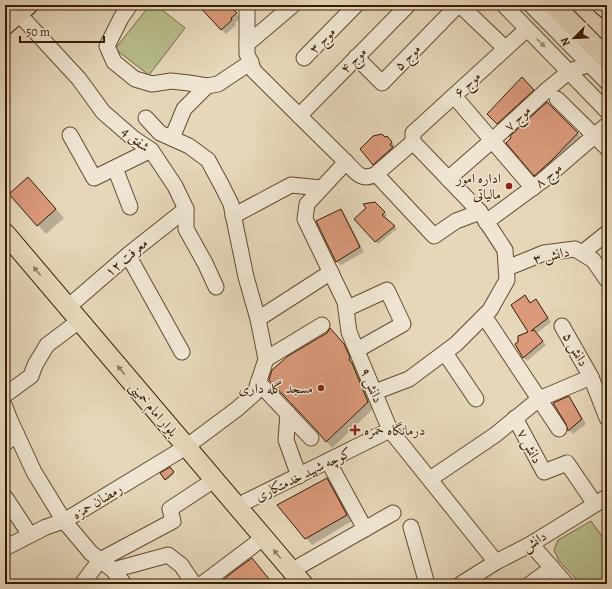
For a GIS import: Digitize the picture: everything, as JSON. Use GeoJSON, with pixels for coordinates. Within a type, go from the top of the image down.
{"type":"FeatureCollection","features":[{"type":"Feature","properties":{"kind":"main road"},"geometry":{"type":"LineString","coordinates":[[554,5],[598,61]]}},
{"type":"Feature","properties":{"kind":"main road"},"geometry":{"type":"LineString","coordinates":[[602,5],[607,9]]}},
{"type":"Feature","properties":{"kind":"main road","name":"بلوار امام خمینی"},"geometry":{"type":"LineString","coordinates":[[5,233],[297,577]]}},
{"type":"Feature","properties":{"kind":"street"},"geometry":{"type":"LineString","coordinates":[[130,5],[121,18],[107,46],[114,62],[135,79],[152,84],[171,81],[189,82],[207,86],[218,84],[250,62]]}},
{"type":"Feature","properties":{"kind":"street"},"geometry":{"type":"LineString","coordinates":[[247,5],[247,54],[254,71],[346,162],[363,178],[370,178],[413,142],[483,217],[505,250],[507,280],[490,310],[456,344],[410,379],[376,392]]}},
{"type":"Feature","properties":{"kind":"street"},"geometry":{"type":"LineString","coordinates":[[247,44],[293,5]]}},
{"type":"Feature","properties":{"kind":"street","name":"موج ۳"},"geometry":{"type":"LineString","coordinates":[[304,58],[356,5]]}},
{"type":"Feature","properties":{"kind":"street","name":"موج ۴"},"geometry":{"type":"LineString","coordinates":[[299,116],[408,5]]}},
{"type":"Feature","properties":{"kind":"street"},"geometry":{"type":"LineString","coordinates":[[459,5],[505,48]]}},
{"type":"Feature","properties":{"kind":"street","name":"موج ۵"},"geometry":{"type":"LineString","coordinates":[[356,57],[382,83],[459,5]]}},
{"type":"Feature","properties":{"kind":"street"},"geometry":{"type":"LineString","coordinates":[[504,5],[607,110]]}},
{"type":"Feature","properties":{"kind":"street"},"geometry":{"type":"LineString","coordinates":[[531,5],[598,61],[607,82]]}},
{"type":"Feature","properties":{"kind":"street","name":"شفق 4"},"geometry":{"type":"LineString","coordinates":[[13,11],[79,79],[103,112],[133,138],[151,150],[175,186],[186,209],[186,229],[205,263],[216,287]]}},
{"type":"Feature","properties":{"kind":"street","name":"موج ۶"},"geometry":{"type":"LineString","coordinates":[[413,142],[413,133],[527,28]]}},
{"type":"Feature","properties":{"kind":"street","name":"موج ۷"},"geometry":{"type":"LineString","coordinates":[[448,179],[549,88],[570,72],[598,61]]}},
{"type":"Feature","properties":{"kind":"street"},"geometry":{"type":"LineString","coordinates":[[172,138],[184,109],[207,86]]}},
{"type":"Feature","properties":{"kind":"street"},"geometry":{"type":"LineString","coordinates":[[454,96],[533,188]]}},
{"type":"Feature","properties":{"kind":"street"},"geometry":{"type":"LineString","coordinates":[[557,99],[607,148]]}},
{"type":"Feature","properties":{"kind":"street"},"geometry":{"type":"LineString","coordinates":[[146,118],[160,133],[189,146],[208,160],[231,204],[246,277],[258,319],[266,359],[322,325]]}},
{"type":"Feature","properties":{"kind":"street","name":"موج ۸"},"geometry":{"type":"LineString","coordinates":[[376,174],[434,236],[456,221],[483,217],[533,188],[607,125]]}},
{"type":"Feature","properties":{"kind":"street"},"geometry":{"type":"LineString","coordinates":[[70,135],[94,178],[151,150]]}},
{"type":"Feature","properties":{"kind":"street","name":"دانش ۹"},"geometry":{"type":"LineString","coordinates":[[346,162],[307,204],[305,219],[345,302],[350,332],[376,392],[390,430],[496,562]]}},
{"type":"Feature","properties":{"kind":"street"},"geometry":{"type":"LineString","coordinates":[[115,168],[130,207]]}},
{"type":"Feature","properties":{"kind":"street"},"geometry":{"type":"LineString","coordinates":[[233,216],[291,185],[321,188]]}},
{"type":"Feature","properties":{"kind":"street","name":"معرفت ۱۲"},"geometry":{"type":"LineString","coordinates":[[5,395],[31,376],[35,365],[47,345],[128,255],[186,209]]}},
{"type":"Feature","properties":{"kind":"street"},"geometry":{"type":"LineString","coordinates":[[582,253],[607,234]]}},
{"type":"Feature","properties":{"kind":"street","name":"دانش ۳"},"geometry":{"type":"LineString","coordinates":[[506,268],[544,253],[575,249],[593,260],[607,280]]}},
{"type":"Feature","properties":{"kind":"street"},"geometry":{"type":"LineString","coordinates":[[128,255],[182,352]]}},
{"type":"Feature","properties":{"kind":"street"},"geometry":{"type":"LineString","coordinates":[[258,319],[331,272]]}},
{"type":"Feature","properties":{"kind":"street"},"geometry":{"type":"LineString","coordinates":[[346,309],[387,290],[402,324],[357,350]]}},
{"type":"Feature","properties":{"kind":"street"},"geometry":{"type":"LineString","coordinates":[[484,316],[559,429]]}},
{"type":"Feature","properties":{"kind":"street","name":"دانش ۵"},"geometry":{"type":"LineString","coordinates":[[562,326],[591,377],[607,418]]}},
{"type":"Feature","properties":{"kind":"street"},"geometry":{"type":"LineString","coordinates":[[445,352],[476,399]]}},
{"type":"Feature","properties":{"kind":"street","name":"رمضان حمزه"},"geometry":{"type":"LineString","coordinates":[[5,548],[46,527],[64,521],[186,447],[237,409],[254,393],[266,359]]}},
{"type":"Feature","properties":{"kind":"street"},"geometry":{"type":"LineString","coordinates":[[430,479],[495,435],[539,399],[591,377]]}},
{"type":"Feature","properties":{"kind":"street"},"geometry":{"type":"LineString","coordinates":[[258,382],[311,438]]}},
{"type":"Feature","properties":{"kind":"street"},"geometry":{"type":"LineString","coordinates":[[5,407],[11,439],[34,472],[64,521],[91,553],[113,570],[124,584]]}},
{"type":"Feature","properties":{"kind":"street"},"geometry":{"type":"LineString","coordinates":[[288,413],[286,440],[299,476]]}},
{"type":"Feature","properties":{"kind":"street","name":"دانش ۷"},"geometry":{"type":"LineString","coordinates":[[515,418],[544,472],[567,462],[601,501]]}},
{"type":"Feature","properties":{"kind":"street","name":"کوچه شهید خدمتکاری"},"geometry":{"type":"LineString","coordinates":[[237,506],[390,430]]}},
{"type":"Feature","properties":{"kind":"street"},"geometry":{"type":"LineString","coordinates":[[328,461],[365,529]]}},
{"type":"Feature","properties":{"kind":"street"},"geometry":{"type":"LineString","coordinates":[[82,584],[100,560],[173,521],[170,509],[214,480]]}},
{"type":"Feature","properties":{"kind":"street"},"geometry":{"type":"LineString","coordinates":[[5,497],[30,535]]}},
{"type":"Feature","properties":{"kind":"street","name":"دانش"},"geometry":{"type":"LineString","coordinates":[[461,584],[496,562],[531,544],[601,501]]}},
{"type":"Feature","properties":{"kind":"street"},"geometry":{"type":"LineString","coordinates":[[297,577],[365,529],[393,513]]}},
{"type":"Feature","properties":{"kind":"street"},"geometry":{"type":"LineString","coordinates":[[411,527],[427,584]]}},
{"type":"Feature","properties":{"kind":"street"},"geometry":{"type":"LineString","coordinates":[[202,584],[263,538]]}},
{"type":"Feature","properties":{"kind":"street"},"geometry":{"type":"LineString","coordinates":[[531,544],[566,584]]}},
{"type":"Feature","properties":{"kind":"street"},"geometry":{"type":"LineString","coordinates":[[113,570],[168,555],[182,565],[194,584]]}},
{"type":"Feature","properties":{"kind":"street"},"geometry":{"type":"LineString","coordinates":[[530,584],[552,568]]}},
{"type":"Feature","properties":{"kind":"green space"},"geometry":{"type":"Polygon","coordinates":[[[150,5],[156,5],[185,28],[149,75],[115,49],[150,5]]]}},
{"type":"Feature","properties":{"kind":"green space"},"geometry":{"type":"Polygon","coordinates":[[[591,521],[607,543],[607,584],[581,584],[559,561],[554,550],[558,540],[591,521]]]}},
{"type":"Feature","properties":{"kind":"building"},"geometry":{"type":"Polygon","coordinates":[[[198,5],[229,5],[237,13],[221,30],[198,5]]]}},
{"type":"Feature","properties":{"kind":"building"},"geometry":{"type":"Polygon","coordinates":[[[522,77],[534,90],[497,124],[487,114],[522,77]]]}},
{"type":"Feature","properties":{"kind":"building"},"geometry":{"type":"Polygon","coordinates":[[[547,102],[578,133],[534,176],[506,143],[511,138],[510,136],[547,102]]]}},
{"type":"Feature","properties":{"kind":"building"},"geometry":{"type":"Polygon","coordinates":[[[382,134],[385,137],[387,136],[392,142],[390,145],[393,147],[373,165],[360,149],[373,136],[382,134]]]}},
{"type":"Feature","properties":{"kind":"building"},"geometry":{"type":"Polygon","coordinates":[[[28,177],[56,209],[37,226],[9,194],[28,177]]]}},
{"type":"Feature","properties":{"kind":"building"},"geometry":{"type":"Polygon","coordinates":[[[375,202],[385,212],[382,215],[395,226],[375,242],[354,219],[366,208],[363,204],[375,202]]]}},
{"type":"Feature","properties":{"kind":"building"},"geometry":{"type":"Polygon","coordinates":[[[341,209],[360,247],[336,262],[316,221],[341,209]]]}},
{"type":"Feature","properties":{"kind":"building"},"geometry":{"type":"Polygon","coordinates":[[[525,295],[530,303],[536,299],[548,318],[531,331],[534,330],[543,341],[523,358],[515,344],[518,342],[518,336],[528,332],[511,305],[525,295]]]}},
{"type":"Feature","properties":{"kind":"building","name":"مسجد گله داری"},"geometry":{"type":"Polygon","coordinates":[[[330,328],[344,344],[350,357],[349,360],[352,363],[368,402],[326,442],[269,380],[272,370],[288,356],[327,333],[330,328]]]}},
{"type":"Feature","properties":{"kind":"building"},"geometry":{"type":"Polygon","coordinates":[[[569,396],[582,419],[568,431],[566,424],[553,403],[569,396]]]}},
{"type":"Feature","properties":{"kind":"building"},"geometry":{"type":"Polygon","coordinates":[[[170,467],[174,472],[165,480],[160,473],[170,467]]]}},
{"type":"Feature","properties":{"kind":"building"},"geometry":{"type":"Polygon","coordinates":[[[327,478],[347,515],[305,539],[277,505],[327,478]]]}},
{"type":"Feature","properties":{"kind":"building"},"geometry":{"type":"Polygon","coordinates":[[[252,558],[273,584],[218,584],[234,571],[252,558]]]}},
{"type":"Feature","properties":{"kind":"place","name":"اداره امور مالیاتی"},"geometry":{"type":"Point","coordinates":[509,186]}},
{"type":"Feature","properties":{"kind":"place","name":"مسجد گله داری"},"geometry":{"type":"Point","coordinates":[321,388]}},
{"type":"Feature","properties":{"kind":"place","name":"درمانگاه حمزه"},"geometry":{"type":"Point","coordinates":[355,430]}}]}
